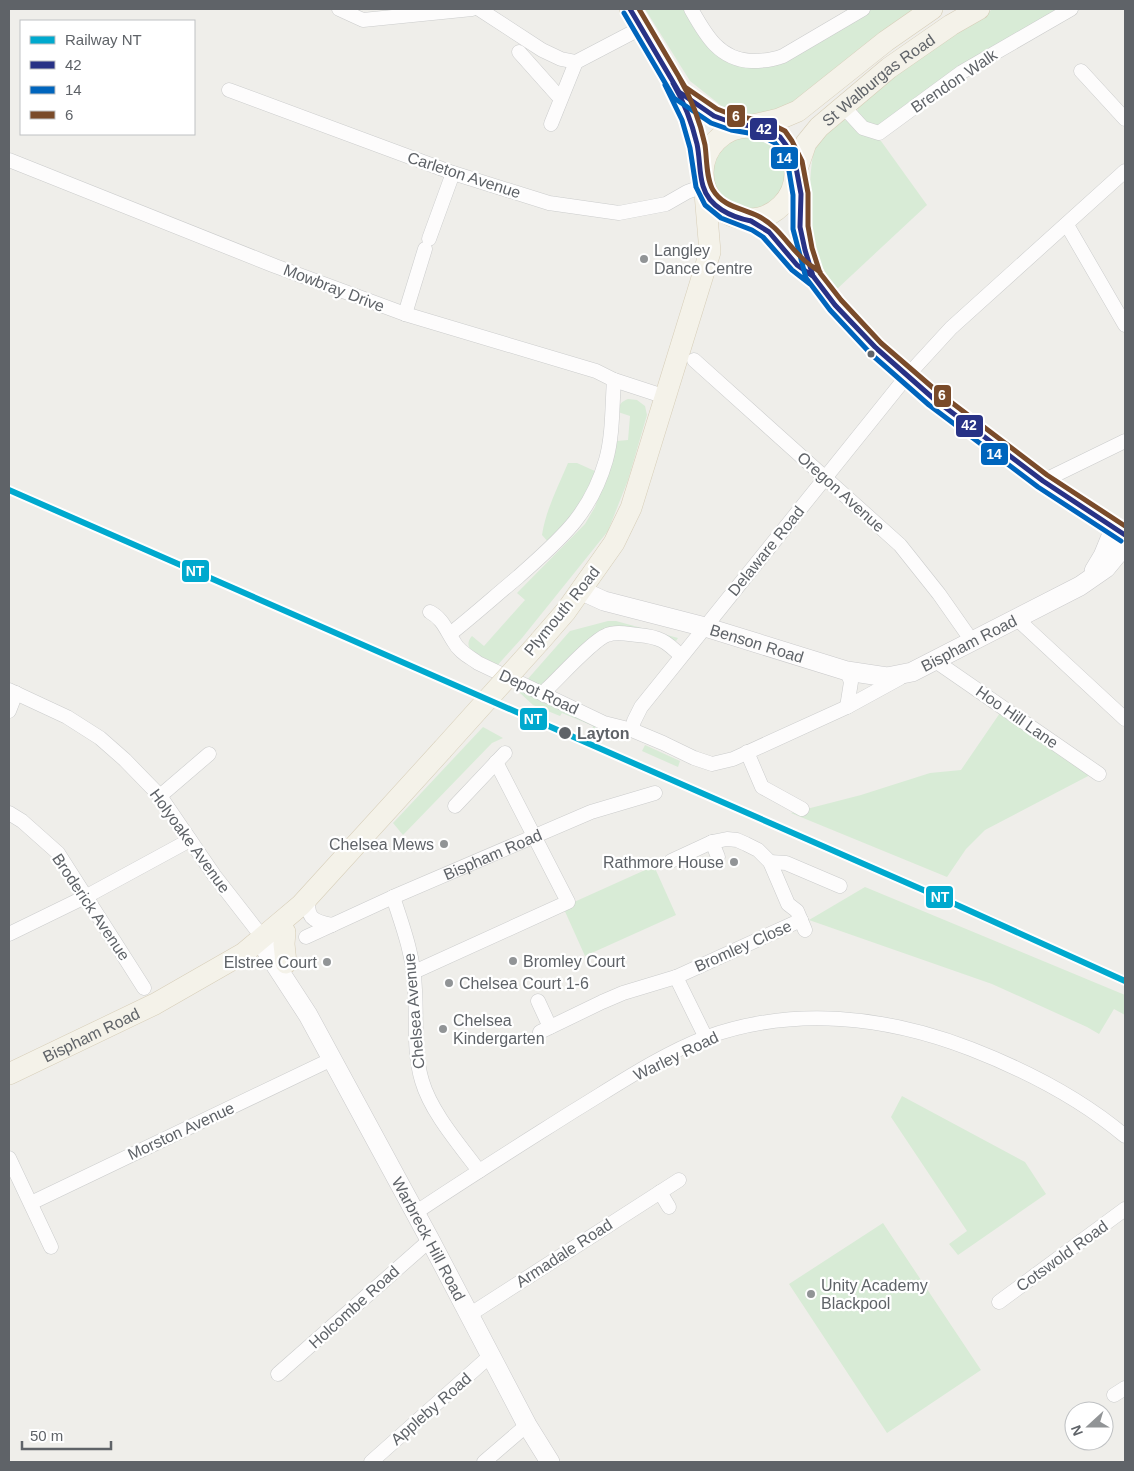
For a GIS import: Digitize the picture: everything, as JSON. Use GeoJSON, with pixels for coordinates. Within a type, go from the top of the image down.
{"type":"FeatureCollection","features":[{"type":"Feature","properties":{"kind":"main road","name":"Plymouth Road"},"geometry":{"type":"LineString","coordinates":[[275,946],[305,900],[566,611],[614,543],[626,522],[710,252],[704,184],[696,142],[678,92],[630,9]]}},
{"type":"Feature","properties":{"kind":"main road","name":"St Walburgas Road"},"geometry":{"type":"LineString","coordinates":[[751,125],[779,119],[798,111],[886,41],[932,9]]}},
{"type":"Feature","properties":{"kind":"main road","name":"St Walburgas Road"},"geometry":{"type":"LineString","coordinates":[[797,171],[806,143],[843,106],[889,68],[950,26],[980,9]]}},
{"type":"Feature","properties":{"kind":"main road"},"geometry":{"type":"LineString","coordinates":[[678,92],[714,116],[733,123],[751,125],[772,132],[780,137],[791,152],[797,171],[801,194],[802,238],[813,276]]}},
{"type":"Feature","properties":{"kind":"main road"},"geometry":{"type":"LineString","coordinates":[[751,125],[728,132],[719,138],[709,151],[704,184],[721,210],[731,216],[750,221],[769,232],[798,265],[813,276],[835,305],[876,348],[907,376],[981,435],[1122,536]]}},
{"type":"Feature","properties":{"kind":"main road"},"geometry":{"type":"LineString","coordinates":[[750,221],[772,213],[784,202],[792,189],[797,171]]}},
{"type":"Feature","properties":{"kind":"main road","name":"Plymouth Road"},"geometry":{"type":"LineString","coordinates":[[710,252],[728,230],[736,225],[750,221]]}},
{"type":"Feature","properties":{"kind":"main road","name":"Bispham Road"},"geometry":{"type":"LineString","coordinates":[[912,672],[1080,586],[1090,579],[1103,556],[1122,536]]}},
{"type":"Feature","properties":{"kind":"main road","name":"Benson Road"},"geometry":{"type":"LineString","coordinates":[[580,590],[604,601],[705,627],[847,671],[887,677],[912,672]]}},
{"type":"Feature","properties":{"kind":"main road","name":"Benson Road"},"geometry":{"type":"LineString","coordinates":[[566,611],[584,604],[604,601]]}},
{"type":"Feature","properties":{"kind":"main road","name":"Bispham Road"},"geometry":{"type":"LineString","coordinates":[[9,1074],[174,994],[244,953],[275,946]]}},
{"type":"Feature","properties":{"kind":"main road","name":"Warbreck Hill Road"},"geometry":{"type":"LineString","coordinates":[[275,946],[308,1015],[430,1240],[527,1425],[550,1462]]}},
{"type":"Feature","properties":{"kind":"street"},"geometry":{"type":"LineString","coordinates":[[339,9],[363,20],[472,9]]}},
{"type":"Feature","properties":{"kind":"street"},"geometry":{"type":"LineString","coordinates":[[480,9],[542,50],[562,59],[576,62]]}},
{"type":"Feature","properties":{"kind":"street"},"geometry":{"type":"LineString","coordinates":[[690,9],[716,48],[730,56],[748,60],[775,60],[863,9]]}},
{"type":"Feature","properties":{"kind":"street","name":"Brendon Walk"},"geometry":{"type":"LineString","coordinates":[[843,106],[863,128],[879,133],[962,72],[1071,9]]}},
{"type":"Feature","properties":{"kind":"street"},"geometry":{"type":"LineString","coordinates":[[550,124],[576,62],[641,28]]}},
{"type":"Feature","properties":{"kind":"street"},"geometry":{"type":"LineString","coordinates":[[519,52],[560,98]]}},
{"type":"Feature","properties":{"kind":"street"},"geometry":{"type":"LineString","coordinates":[[1081,72],[1125,119]]}},
{"type":"Feature","properties":{"kind":"street","name":"Carleton Avenue"},"geometry":{"type":"LineString","coordinates":[[230,90],[453,173],[549,203],[619,213],[666,204],[704,184]]}},
{"type":"Feature","properties":{"kind":"street","name":"Mowbray Drive"},"geometry":{"type":"LineString","coordinates":[[9,160],[275,266],[405,314],[596,371],[614,380],[666,397]]}},
{"type":"Feature","properties":{"kind":"street","name":"Delaware Road"},"geometry":{"type":"LineString","coordinates":[[632,730],[641,707],[907,376],[951,328],[1125,172]]}},
{"type":"Feature","properties":{"kind":"street"},"geometry":{"type":"LineString","coordinates":[[405,314],[427,244],[453,173]]}},
{"type":"Feature","properties":{"kind":"street"},"geometry":{"type":"LineString","coordinates":[[1067,225],[1125,325]]}},
{"type":"Feature","properties":{"kind":"street","name":"Oregon Avenue"},"geometry":{"type":"LineString","coordinates":[[694,360],[900,545],[972,640]]}},
{"type":"Feature","properties":{"kind":"street"},"geometry":{"type":"LineString","coordinates":[[450,634],[557,543],[580,518],[596,488],[609,448],[614,380]]}},
{"type":"Feature","properties":{"kind":"street"},"geometry":{"type":"LineString","coordinates":[[1043,481],[1125,442]]}},
{"type":"Feature","properties":{"kind":"street","name":"Depot Road"},"geometry":{"type":"LineString","coordinates":[[430,612],[442,621],[460,651],[478,662],[604,723],[632,730],[694,758]]}},
{"type":"Feature","properties":{"kind":"street"},"geometry":{"type":"LineString","coordinates":[[1017,618],[1125,719]]}},
{"type":"Feature","properties":{"kind":"street"},"geometry":{"type":"LineString","coordinates":[[544,694],[592,646],[608,634],[660,638],[681,656]]}},
{"type":"Feature","properties":{"kind":"street","name":"Hoo Hill Lane"},"geometry":{"type":"LineString","coordinates":[[934,660],[1099,774]]}},
{"type":"Feature","properties":{"kind":"street"},"geometry":{"type":"LineString","coordinates":[[847,671],[851,682],[847,707]]}},
{"type":"Feature","properties":{"kind":"street","name":"Bispham Road"},"geometry":{"type":"LineString","coordinates":[[694,758],[716,764],[747,752],[847,707],[912,672]]}},
{"type":"Feature","properties":{"kind":"street"},"geometry":{"type":"LineString","coordinates":[[9,711],[12,692]]}},
{"type":"Feature","properties":{"kind":"street","name":"Holyoake Avenue"},"geometry":{"type":"LineString","coordinates":[[12,692],[67,717],[99,737],[125,760],[160,796],[214,876],[275,946]]}},
{"type":"Feature","properties":{"kind":"street"},"geometry":{"type":"LineString","coordinates":[[747,752],[762,787],[802,809]]}},
{"type":"Feature","properties":{"kind":"street"},"geometry":{"type":"LineString","coordinates":[[160,796],[210,754]]}},
{"type":"Feature","properties":{"kind":"street"},"geometry":{"type":"LineString","coordinates":[[414,972],[568,902],[533,837],[501,758],[456,806]]}},
{"type":"Feature","properties":{"kind":"street","name":"Bispham Road"},"geometry":{"type":"LineString","coordinates":[[306,938],[393,897],[591,812],[655,793]]}},
{"type":"Feature","properties":{"kind":"street","name":"Broderick Avenue"},"geometry":{"type":"LineString","coordinates":[[9,813],[22,821],[58,854],[87,896],[144,988]]}},
{"type":"Feature","properties":{"kind":"street"},"geometry":{"type":"LineString","coordinates":[[671,861],[712,842],[732,838],[758,850],[770,862],[786,863],[840,886]]}},
{"type":"Feature","properties":{"kind":"street"},"geometry":{"type":"LineString","coordinates":[[9,934],[87,896],[190,840]]}},
{"type":"Feature","properties":{"kind":"street"},"geometry":{"type":"LineString","coordinates":[[712,842],[718,857]]}},
{"type":"Feature","properties":{"kind":"street","name":"Bromley Close"},"geometry":{"type":"LineString","coordinates":[[538,1001],[545,1030],[622,993],[676,977],[803,925],[797,911],[788,904],[770,862]]}},
{"type":"Feature","properties":{"kind":"street","name":"Chelsea Avenue"},"geometry":{"type":"LineString","coordinates":[[393,897],[407,938],[414,972],[416,1052],[421,1080],[431,1103],[479,1171]]}},
{"type":"Feature","properties":{"kind":"street"},"geometry":{"type":"LineString","coordinates":[[305,900],[311,917],[316,922],[332,925]]}},
{"type":"Feature","properties":{"kind":"street","name":"Bromley Close"},"geometry":{"type":"LineString","coordinates":[[676,977],[706,1038]]}},
{"type":"Feature","properties":{"kind":"street","name":"Warley Road"},"geometry":{"type":"LineString","coordinates":[[415,1213],[644,1069],[706,1038],[741,1027],[814,1017],[844,1018],[902,1027],[950,1041],[988,1056],[1052,1086],[1090,1109],[1125,1136]]}},
{"type":"Feature","properties":{"kind":"street","name":"Morston Avenue"},"geometry":{"type":"LineString","coordinates":[[31,1203],[332,1059]]}},
{"type":"Feature","properties":{"kind":"street"},"geometry":{"type":"LineString","coordinates":[[9,1158],[51,1247]]}},
{"type":"Feature","properties":{"kind":"street","name":"Armadale Road"},"geometry":{"type":"LineString","coordinates":[[469,1315],[679,1180]]}},
{"type":"Feature","properties":{"kind":"street"},"geometry":{"type":"LineString","coordinates":[[660,1192],[669,1207]]}},
{"type":"Feature","properties":{"kind":"street","name":"Cotswold Road"},"geometry":{"type":"LineString","coordinates":[[999,1302],[1125,1209]]}},
{"type":"Feature","properties":{"kind":"street","name":"Holcombe Road"},"geometry":{"type":"LineString","coordinates":[[278,1374],[430,1240]]}},
{"type":"Feature","properties":{"kind":"street","name":"Appleby Road"},"geometry":{"type":"LineString","coordinates":[[371,1462],[490,1356]]}},
{"type":"Feature","properties":{"kind":"street"},"geometry":{"type":"LineString","coordinates":[[484,1462],[527,1425]]}},
{"type":"Feature","properties":{"kind":"green space"},"geometry":{"type":"Polygon","coordinates":[[[645,9],[691,9],[717,48],[775,60],[863,9],[932,9],[835,81],[756,122],[728,111],[690,81],[645,9]]]}},
{"type":"Feature","properties":{"kind":"green space"},"geometry":{"type":"Polygon","coordinates":[[[993,9],[1071,9],[880,125],[870,126],[857,112],[859,103],[958,29],[993,9]]]}},
{"type":"Feature","properties":{"kind":"green space"},"geometry":{"type":"Polygon","coordinates":[[[843,119],[881,141],[927,205],[837,289],[818,260],[814,249],[810,195],[812,163],[817,143],[843,119]]]}},
{"type":"Feature","properties":{"kind":"green space"},"geometry":{"type":"Polygon","coordinates":[[[741,133],[757,133],[771,139],[782,150],[788,164],[788,180],[782,194],[771,205],[757,211],[741,211],[727,205],[716,194],[710,180],[710,164],[716,150],[727,139],[741,133]]]}},
{"type":"Feature","properties":{"kind":"green space"},"geometry":{"type":"Polygon","coordinates":[[[628,399],[637,400],[645,406],[647,415],[628,480],[608,531],[522,638],[495,668],[475,655],[469,646],[469,641],[472,636],[484,646],[525,600],[517,593],[585,524],[595,507],[617,441],[628,440],[630,416],[618,412],[621,404],[628,399]]]}},
{"type":"Feature","properties":{"kind":"green space"},"geometry":{"type":"Polygon","coordinates":[[[568,463],[577,463],[597,472],[589,493],[549,543],[542,535],[546,516],[568,463]]]}},
{"type":"Feature","properties":{"kind":"green space"},"geometry":{"type":"Polygon","coordinates":[[[608,621],[616,621],[678,638],[676,641],[666,636],[599,632],[583,644],[542,687],[526,681],[570,631],[608,621]]]}},
{"type":"Feature","properties":{"kind":"green space"},"geometry":{"type":"Polygon","coordinates":[[[522,691],[597,724],[594,731],[592,730],[593,726],[562,713],[560,716],[533,705],[520,693],[522,691]]]}},
{"type":"Feature","properties":{"kind":"green space"},"geometry":{"type":"Polygon","coordinates":[[[1002,710],[1092,774],[985,830],[966,849],[947,877],[791,813],[861,795],[930,773],[961,770],[1002,710]]]}},
{"type":"Feature","properties":{"kind":"green space"},"geometry":{"type":"Polygon","coordinates":[[[483,727],[503,738],[492,743],[403,835],[393,823],[483,727]]]}},
{"type":"Feature","properties":{"kind":"green space"},"geometry":{"type":"Polygon","coordinates":[[[645,745],[680,761],[678,767],[642,751],[645,745]]]}},
{"type":"Feature","properties":{"kind":"green space"},"geometry":{"type":"Polygon","coordinates":[[[654,866],[676,915],[585,956],[563,907],[654,866]]]}},
{"type":"Feature","properties":{"kind":"green space"},"geometry":{"type":"Polygon","coordinates":[[[865,887],[1125,995],[1125,1015],[1114,1009],[1099,1034],[992,984],[809,920],[865,887]]]}},
{"type":"Feature","properties":{"kind":"green space"},"geometry":{"type":"Polygon","coordinates":[[[902,1096],[1025,1162],[1046,1194],[958,1255],[949,1244],[967,1231],[891,1117],[902,1096]]]}},
{"type":"Feature","properties":{"kind":"green space"},"geometry":{"type":"Polygon","coordinates":[[[883,1223],[981,1370],[887,1433],[789,1284],[883,1223]]]}},
{"type":"Feature","properties":{"kind":"rail line","name":"NT"},"geometry":{"type":"LineString","coordinates":[[9,490],[937,896],[1125,981]]}},
{"type":"Feature","properties":{"kind":"transit line","name":"42"},"geometry":{"type":"LineString","coordinates":[[630,9],[679,92],[714,116],[733,123],[762,128],[780,137],[786,145],[795,162],[801,194],[800,227],[805,250],[813,276],[835,305],[876,348],[934,399],[1043,481],[1125,535]]}},
{"type":"Feature","properties":{"kind":"transit line","name":"6"},"geometry":{"type":"LineString","coordinates":[[639,9],[685,87],[717,109],[735,116],[765,121],[785,131],[802,161],[808,193],[808,226],[812,248],[820,273],[841,300],[881,343],[939,393],[1047,475],[1125,526]]}},
{"type":"Feature","properties":{"kind":"transit line","name":"14"},"geometry":{"type":"LineString","coordinates":[[624,13],[674,98],[711,123],[731,130],[760,135],[775,143],[780,149],[788,165],[793,195],[793,229],[806,278],[830,310],[871,354],[929,405],[1038,487],[1121,541]]}},
{"type":"Feature","properties":{"kind":"transit line","name":"6"},"geometry":{"type":"LineString","coordinates":[[679,77],[701,127],[708,174],[717,196],[727,204],[765,220],[804,260],[820,272]]}},
{"type":"Feature","properties":{"kind":"transit line","name":"42"},"geometry":{"type":"LineString","coordinates":[[673,83],[693,128],[702,181],[706,193],[710,200],[722,210],[736,217],[751,221]]}},
{"type":"Feature","properties":{"kind":"transit line","name":"14"},"geometry":{"type":"LineString","coordinates":[[665,85],[682,120],[690,148],[696,187],[705,205],[721,218],[752,230],[763,237],[792,270],[810,284]]}},
{"type":"Feature","properties":{"kind":"transit line","name":"42"},"geometry":{"type":"LineString","coordinates":[[751,221],[769,232],[797,265],[814,277]]}},
{"type":"Feature","properties":{"kind":"place","name":"Langley Dance Centre"},"geometry":{"type":"Point","coordinates":[644,259]}},
{"type":"Feature","properties":{"kind":"place","name":"Layton"},"geometry":{"type":"Point","coordinates":[565,733]}},
{"type":"Feature","properties":{"kind":"place","name":"Chelsea Mews"},"geometry":{"type":"Point","coordinates":[444,844]}},
{"type":"Feature","properties":{"kind":"place","name":"Rathmore House"},"geometry":{"type":"Point","coordinates":[734,862]}},
{"type":"Feature","properties":{"kind":"place","name":"Bromley Court"},"geometry":{"type":"Point","coordinates":[513,961]}},
{"type":"Feature","properties":{"kind":"place","name":"Elstree Court"},"geometry":{"type":"Point","coordinates":[327,962]}},
{"type":"Feature","properties":{"kind":"place","name":"Chelsea Court 1-6"},"geometry":{"type":"Point","coordinates":[449,983]}},
{"type":"Feature","properties":{"kind":"place","name":"Chelsea Kindergarten"},"geometry":{"type":"Point","coordinates":[443,1029]}},
{"type":"Feature","properties":{"kind":"place","name":"Unity Academy Blackpool"},"geometry":{"type":"Point","coordinates":[811,1294]}}]}
